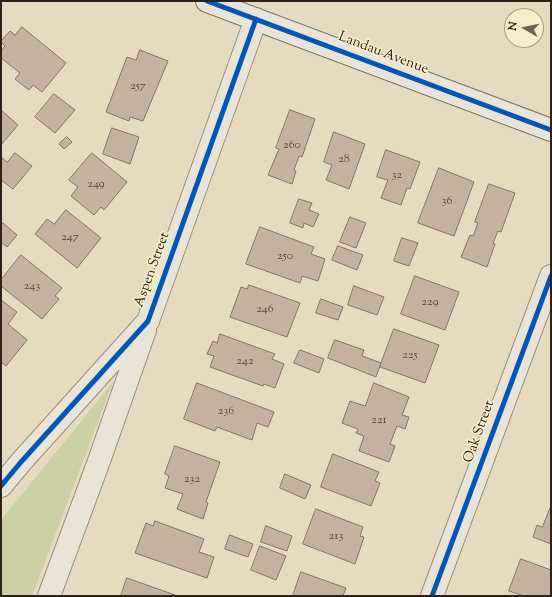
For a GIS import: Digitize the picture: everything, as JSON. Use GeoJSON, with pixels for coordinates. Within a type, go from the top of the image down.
{"type":"FeatureCollection","features":[{"type":"Feature","properties":{"kind":"street","name":"Landau Avenue"},"geometry":{"type":"LineString","coordinates":[[207,1],[551,130]]}},
{"type":"Feature","properties":{"kind":"street","name":"Aspen Street"},"geometry":{"type":"LineString","coordinates":[[49,596],[99,461],[256,19]]}},
{"type":"Feature","properties":{"kind":"street","name":"Oak Street"},"geometry":{"type":"LineString","coordinates":[[432,596],[551,276]]}},
{"type":"Feature","properties":{"kind":"street","name":"Aspen Street"},"geometry":{"type":"LineString","coordinates":[[1,486],[148,321]]}},
{"type":"Feature","properties":{"kind":"green space"},"geometry":{"type":"Polygon","coordinates":[[[113,382],[32,596],[1,596],[1,520],[113,382]]]}},
{"type":"Feature","properties":{"kind":"building"},"geometry":{"type":"Polygon","coordinates":[[[22,27],[66,63],[42,92],[33,85],[29,90],[15,79],[20,73],[1,58],[1,51],[5,46],[1,41],[10,31],[15,35],[22,27]]]}},
{"type":"Feature","properties":{"kind":"building"},"geometry":{"type":"Polygon","coordinates":[[[140,50],[168,61],[143,121],[130,117],[129,121],[106,112],[127,57],[136,60],[140,50]]]}},
{"type":"Feature","properties":{"kind":"building"},"geometry":{"type":"Polygon","coordinates":[[[54,94],[75,110],[55,133],[35,117],[54,94]]]}},
{"type":"Feature","properties":{"kind":"building"},"geometry":{"type":"Polygon","coordinates":[[[1,110],[18,125],[1,145],[1,110]]]}},
{"type":"Feature","properties":{"kind":"building"},"geometry":{"type":"Polygon","coordinates":[[[290,110],[315,119],[302,157],[299,156],[294,170],[296,171],[292,184],[268,175],[279,149],[276,148],[290,110]]]}},
{"type":"Feature","properties":{"kind":"building"},"geometry":{"type":"Polygon","coordinates":[[[112,128],[139,137],[130,164],[103,154],[112,128]]]}},
{"type":"Feature","properties":{"kind":"building"},"geometry":{"type":"Polygon","coordinates":[[[334,132],[365,144],[349,189],[326,180],[332,165],[324,162],[334,132]]]}},
{"type":"Feature","properties":{"kind":"building"},"geometry":{"type":"Polygon","coordinates":[[[67,137],[72,142],[64,149],[59,144],[67,137]]]}},
{"type":"Feature","properties":{"kind":"building"},"geometry":{"type":"Polygon","coordinates":[[[386,150],[420,162],[410,189],[407,188],[401,205],[381,198],[388,180],[377,177],[386,150]]]}},
{"type":"Feature","properties":{"kind":"building"},"geometry":{"type":"Polygon","coordinates":[[[15,153],[32,166],[13,189],[1,180],[1,157],[7,162],[15,153]]]}},
{"type":"Feature","properties":{"kind":"building"},"geometry":{"type":"Polygon","coordinates":[[[92,153],[127,182],[104,210],[101,207],[94,215],[71,196],[78,187],[69,180],[92,153]]]}},
{"type":"Feature","properties":{"kind":"building"},"geometry":{"type":"Polygon","coordinates":[[[439,168],[474,182],[454,236],[418,223],[439,168]]]}},
{"type":"Feature","properties":{"kind":"building"},"geometry":{"type":"Polygon","coordinates":[[[489,184],[515,193],[501,232],[498,231],[493,243],[495,244],[487,267],[461,257],[470,235],[473,236],[478,223],[475,222],[489,184]]]}},
{"type":"Feature","properties":{"kind":"building"},"geometry":{"type":"Polygon","coordinates":[[[299,199],[312,203],[309,210],[319,214],[313,227],[304,223],[303,228],[290,223],[299,199]]]}},
{"type":"Feature","properties":{"kind":"building"},"geometry":{"type":"Polygon","coordinates":[[[66,210],[101,238],[77,268],[35,234],[47,219],[54,224],[66,210]]]}},
{"type":"Feature","properties":{"kind":"building"},"geometry":{"type":"Polygon","coordinates":[[[350,217],[366,223],[356,248],[340,242],[350,217]]]}},
{"type":"Feature","properties":{"kind":"building"},"geometry":{"type":"Polygon","coordinates":[[[3,223],[17,235],[7,247],[1,242],[1,226],[3,223]]]}},
{"type":"Feature","properties":{"kind":"building"},"geometry":{"type":"Polygon","coordinates":[[[260,227],[314,247],[311,254],[325,259],[318,281],[302,276],[300,283],[246,264],[260,227]]]}},
{"type":"Feature","properties":{"kind":"building"},"geometry":{"type":"Polygon","coordinates":[[[402,238],[418,243],[409,266],[394,261],[402,238]]]}},
{"type":"Feature","properties":{"kind":"building"},"geometry":{"type":"Polygon","coordinates":[[[338,246],[363,255],[357,270],[332,260],[338,246]]]}},
{"type":"Feature","properties":{"kind":"building"},"geometry":{"type":"Polygon","coordinates":[[[21,255],[62,288],[55,296],[59,299],[42,319],[1,286],[1,280],[21,255]]]}},
{"type":"Feature","properties":{"kind":"building"},"geometry":{"type":"Polygon","coordinates":[[[415,276],[459,292],[445,330],[401,314],[415,276]]]}},
{"type":"Feature","properties":{"kind":"building"},"geometry":{"type":"Polygon","coordinates":[[[249,285],[300,303],[287,337],[230,317],[241,287],[247,289],[249,285]]]}},
{"type":"Feature","properties":{"kind":"building"},"geometry":{"type":"Polygon","coordinates":[[[354,286],[384,297],[377,315],[348,305],[354,286]]]}},
{"type":"Feature","properties":{"kind":"building"},"geometry":{"type":"Polygon","coordinates":[[[321,299],[343,307],[338,320],[316,313],[321,299]]]}},
{"type":"Feature","properties":{"kind":"building"},"geometry":{"type":"Polygon","coordinates":[[[1,300],[17,312],[8,324],[27,340],[6,366],[1,362],[1,300]]]}},
{"type":"Feature","properties":{"kind":"building"},"geometry":{"type":"Polygon","coordinates":[[[394,329],[439,345],[425,383],[380,367],[394,329]]]}},
{"type":"Feature","properties":{"kind":"building"},"geometry":{"type":"Polygon","coordinates":[[[220,334],[275,354],[272,359],[284,364],[275,388],[264,384],[263,386],[210,367],[214,356],[207,354],[213,341],[217,343],[220,334]]]}},
{"type":"Feature","properties":{"kind":"building"},"geometry":{"type":"Polygon","coordinates":[[[335,340],[364,350],[362,356],[381,363],[376,377],[328,358],[335,340]]]}},
{"type":"Feature","properties":{"kind":"building"},"geometry":{"type":"Polygon","coordinates":[[[300,350],[324,359],[319,373],[294,363],[300,350]]]}},
{"type":"Feature","properties":{"kind":"building"},"geometry":{"type":"Polygon","coordinates":[[[197,383],[274,412],[268,427],[257,423],[252,440],[217,427],[215,431],[184,419],[197,383]]]}},
{"type":"Feature","properties":{"kind":"building"},"geometry":{"type":"Polygon","coordinates":[[[374,383],[409,397],[402,415],[409,417],[405,429],[397,426],[390,444],[395,446],[389,462],[359,451],[364,436],[356,433],[358,429],[342,423],[350,401],[365,406],[374,383]]]}},
{"type":"Feature","properties":{"kind":"building"},"geometry":{"type":"Polygon","coordinates":[[[175,446],[220,462],[206,502],[208,503],[203,519],[177,509],[183,494],[165,488],[169,476],[165,474],[175,446]]]}},
{"type":"Feature","properties":{"kind":"building"},"geometry":{"type":"Polygon","coordinates":[[[333,454],[379,472],[375,481],[380,483],[371,506],[321,487],[333,454]]]}},
{"type":"Feature","properties":{"kind":"building"},"geometry":{"type":"Polygon","coordinates":[[[285,474],[311,485],[305,499],[280,488],[285,474]]]}},
{"type":"Feature","properties":{"kind":"building"},"geometry":{"type":"Polygon","coordinates":[[[551,506],[551,544],[533,537],[537,525],[542,527],[551,506]]]}},
{"type":"Feature","properties":{"kind":"building"},"geometry":{"type":"Polygon","coordinates":[[[316,509],[363,527],[360,536],[364,537],[355,564],[303,544],[316,509]]]}},
{"type":"Feature","properties":{"kind":"building"},"geometry":{"type":"Polygon","coordinates":[[[155,521],[204,539],[199,552],[214,557],[207,578],[135,553],[146,523],[153,526],[155,521]]]}},
{"type":"Feature","properties":{"kind":"building"},"geometry":{"type":"Polygon","coordinates":[[[266,526],[292,536],[287,551],[261,542],[266,526]]]}},
{"type":"Feature","properties":{"kind":"building"},"geometry":{"type":"Polygon","coordinates":[[[230,535],[253,544],[248,557],[225,549],[230,535]]]}},
{"type":"Feature","properties":{"kind":"building"},"geometry":{"type":"Polygon","coordinates":[[[260,546],[286,556],[276,580],[251,570],[260,546]]]}},
{"type":"Feature","properties":{"kind":"building"},"geometry":{"type":"Polygon","coordinates":[[[521,559],[551,570],[551,596],[524,596],[509,591],[521,559]]]}},
{"type":"Feature","properties":{"kind":"building"},"geometry":{"type":"Polygon","coordinates":[[[301,572],[346,588],[343,596],[293,596],[301,572]]]}},
{"type":"Feature","properties":{"kind":"building"},"geometry":{"type":"Polygon","coordinates":[[[127,578],[175,595],[175,596],[121,596],[127,578]]]}},
{"type":"Feature","properties":{"kind":"cycle path"},"geometry":{"type":"LineString","coordinates":[[207,1],[551,130]]}},
{"type":"Feature","properties":{"kind":"cycle path"},"geometry":{"type":"LineString","coordinates":[[1,486],[148,321],[256,19]]}},
{"type":"Feature","properties":{"kind":"cycle path"},"geometry":{"type":"LineString","coordinates":[[432,596],[551,276]]}}]}
